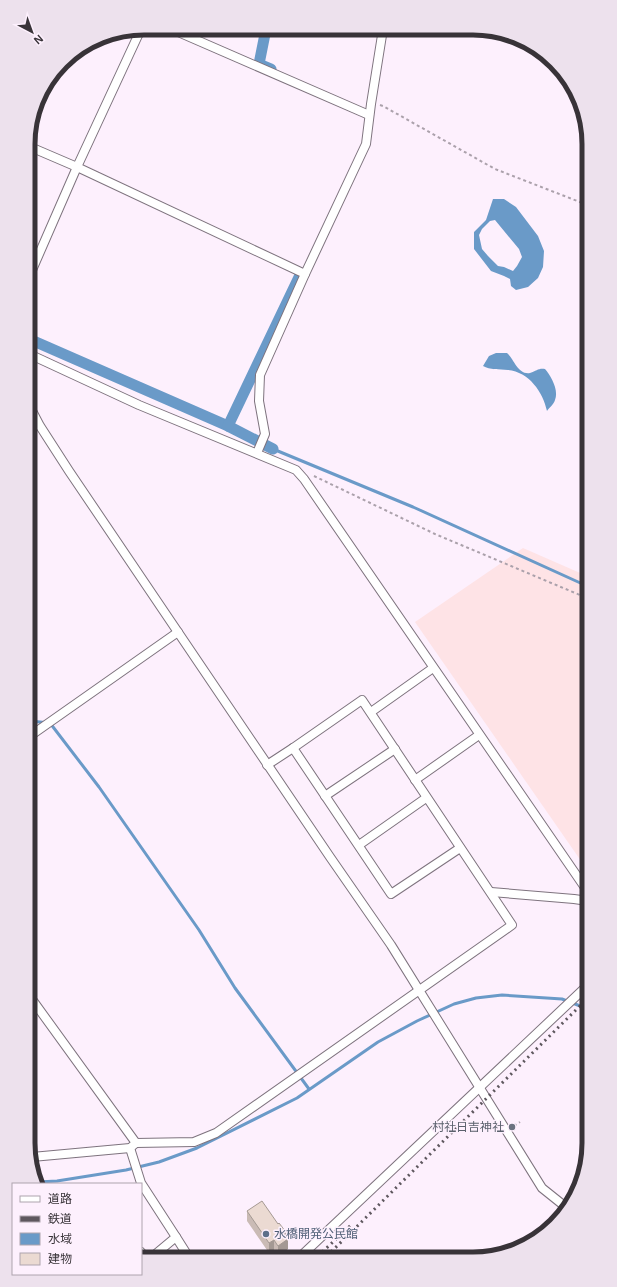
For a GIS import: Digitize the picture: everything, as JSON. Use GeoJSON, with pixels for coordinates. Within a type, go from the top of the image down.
{"type":"FeatureCollection","features":[{"type":"Feature","properties":{"kind":"street"},"geometry":{"type":"LineString","coordinates":[[35,263],[77,167],[138,35]]}},
{"type":"Feature","properties":{"kind":"street"},"geometry":{"type":"LineString","coordinates":[[186,35],[369,115]]}},
{"type":"Feature","properties":{"kind":"street"},"geometry":{"type":"LineString","coordinates":[[258,453],[265,434],[259,401],[260,375],[305,274],[366,144],[369,115],[382,35]]}},
{"type":"Feature","properties":{"kind":"street"},"geometry":{"type":"LineString","coordinates":[[35,149],[77,167],[305,274]]}},
{"type":"Feature","properties":{"kind":"street"},"geometry":{"type":"LineString","coordinates":[[35,357],[139,404],[296,470],[304,479],[582,883]]}},
{"type":"Feature","properties":{"kind":"street"},"geometry":{"type":"LineString","coordinates":[[35,416],[65,465],[267,765],[391,945],[542,1188],[563,1205]]}},
{"type":"Feature","properties":{"kind":"street"},"geometry":{"type":"LineString","coordinates":[[35,732],[178,632]]}},
{"type":"Feature","properties":{"kind":"street"},"geometry":{"type":"LineString","coordinates":[[371,712],[433,668]]}},
{"type":"Feature","properties":{"kind":"street"},"geometry":{"type":"LineString","coordinates":[[36,1157],[133,1146],[194,1142],[216,1133],[512,924],[426,798],[362,700],[267,765]]}},
{"type":"Feature","properties":{"kind":"street"},"geometry":{"type":"LineString","coordinates":[[415,780],[479,735]]}},
{"type":"Feature","properties":{"kind":"street"},"geometry":{"type":"LineString","coordinates":[[293,748],[391,894],[460,848]]}},
{"type":"Feature","properties":{"kind":"street"},"geometry":{"type":"LineString","coordinates":[[325,796],[395,749]]}},
{"type":"Feature","properties":{"kind":"street"},"geometry":{"type":"LineString","coordinates":[[359,845],[426,798]]}},
{"type":"Feature","properties":{"kind":"street"},"geometry":{"type":"LineString","coordinates":[[491,892],[582,900]]}},
{"type":"Feature","properties":{"kind":"street"},"geometry":{"type":"LineString","coordinates":[[305,1252],[582,992]]}},
{"type":"Feature","properties":{"kind":"street"},"geometry":{"type":"LineString","coordinates":[[35,1004],[133,1146],[141,1183]]}},
{"type":"Feature","properties":{"kind":"street"},"geometry":{"type":"LineString","coordinates":[[142,1185],[185,1252]]}},
{"type":"Feature","properties":{"kind":"street"},"geometry":{"type":"LineString","coordinates":[[158,1252],[176,1237]]}},
{"type":"Feature","properties":{"kind":"path"},"geometry":{"type":"LineString","coordinates":[[371,104],[384,106],[495,169],[582,203]]}},
{"type":"Feature","properties":{"kind":"path"},"geometry":{"type":"LineString","coordinates":[[312,475],[435,534],[582,596]]}},
{"type":"Feature","properties":{"kind":"shaded area"},"geometry":{"type":"Polygon","coordinates":[[[523,548],[582,574],[582,862],[415,622],[523,548]]]}},
{"type":"Feature","properties":{"kind":"water"},"geometry":{"type":"Polygon","coordinates":[[[493,199],[504,199],[516,207],[538,236],[544,251],[543,267],[538,278],[528,287],[516,290],[511,286],[510,279],[491,271],[474,249],[474,232],[486,220],[493,199]],[[495,220],[490,221],[482,229],[479,235],[482,249],[498,266],[513,271],[522,257],[519,249],[495,220]]]}},
{"type":"Feature","properties":{"kind":"water"},"geometry":{"type":"Polygon","coordinates":[[[496,353],[507,353],[522,372],[530,373],[545,369],[552,379],[556,392],[553,404],[547,411],[542,397],[529,379],[516,372],[492,369],[483,366],[489,356],[496,353]]]}},
{"type":"Feature","properties":{"kind":"building"},"geometry":{"type":"Polygon","coordinates":[[[262,1201],[278,1224],[279,1223],[286,1232],[284,1234],[288,1239],[278,1246],[274,1240],[269,1243],[247,1211],[262,1201]]]}},
{"type":"Feature","properties":{"kind":"waterway"},"geometry":{"type":"LineString","coordinates":[[265,35],[259,64],[271,69]]}},
{"type":"Feature","properties":{"kind":"waterway"},"geometry":{"type":"LineString","coordinates":[[228,426],[300,275]]}},
{"type":"Feature","properties":{"kind":"waterway"},"geometry":{"type":"LineString","coordinates":[[35,342],[228,426],[273,449]]}},
{"type":"Feature","properties":{"kind":"waterway"},"geometry":{"type":"LineString","coordinates":[[273,449],[413,507],[582,584]]}},
{"type":"Feature","properties":{"kind":"waterway"},"geometry":{"type":"LineString","coordinates":[[35,722],[50,723],[99,787],[199,930],[235,988],[309,1089]]}},
{"type":"Feature","properties":{"kind":"waterway"},"geometry":{"type":"LineString","coordinates":[[42,1182],[57,1181],[126,1170],[159,1162],[197,1148],[297,1098],[378,1042],[417,1021],[454,1004],[476,998],[502,995],[562,999],[582,1007]]}},
{"type":"Feature","properties":{"kind":"railway"},"geometry":{"type":"LineString","coordinates":[[331,1252],[582,1004]]}},
{"type":"Feature","properties":{"kind":"railway"},"geometry":{"type":"LineString","coordinates":[[322,1252],[351,1225]]}},
{"type":"Feature","properties":{"kind":"place","name":"村社日吉神社"},"geometry":{"type":"Point","coordinates":[512,1127]}},
{"type":"Feature","properties":{"kind":"place","name":"水橋開発公民館"},"geometry":{"type":"Point","coordinates":[266,1234]}}]}
